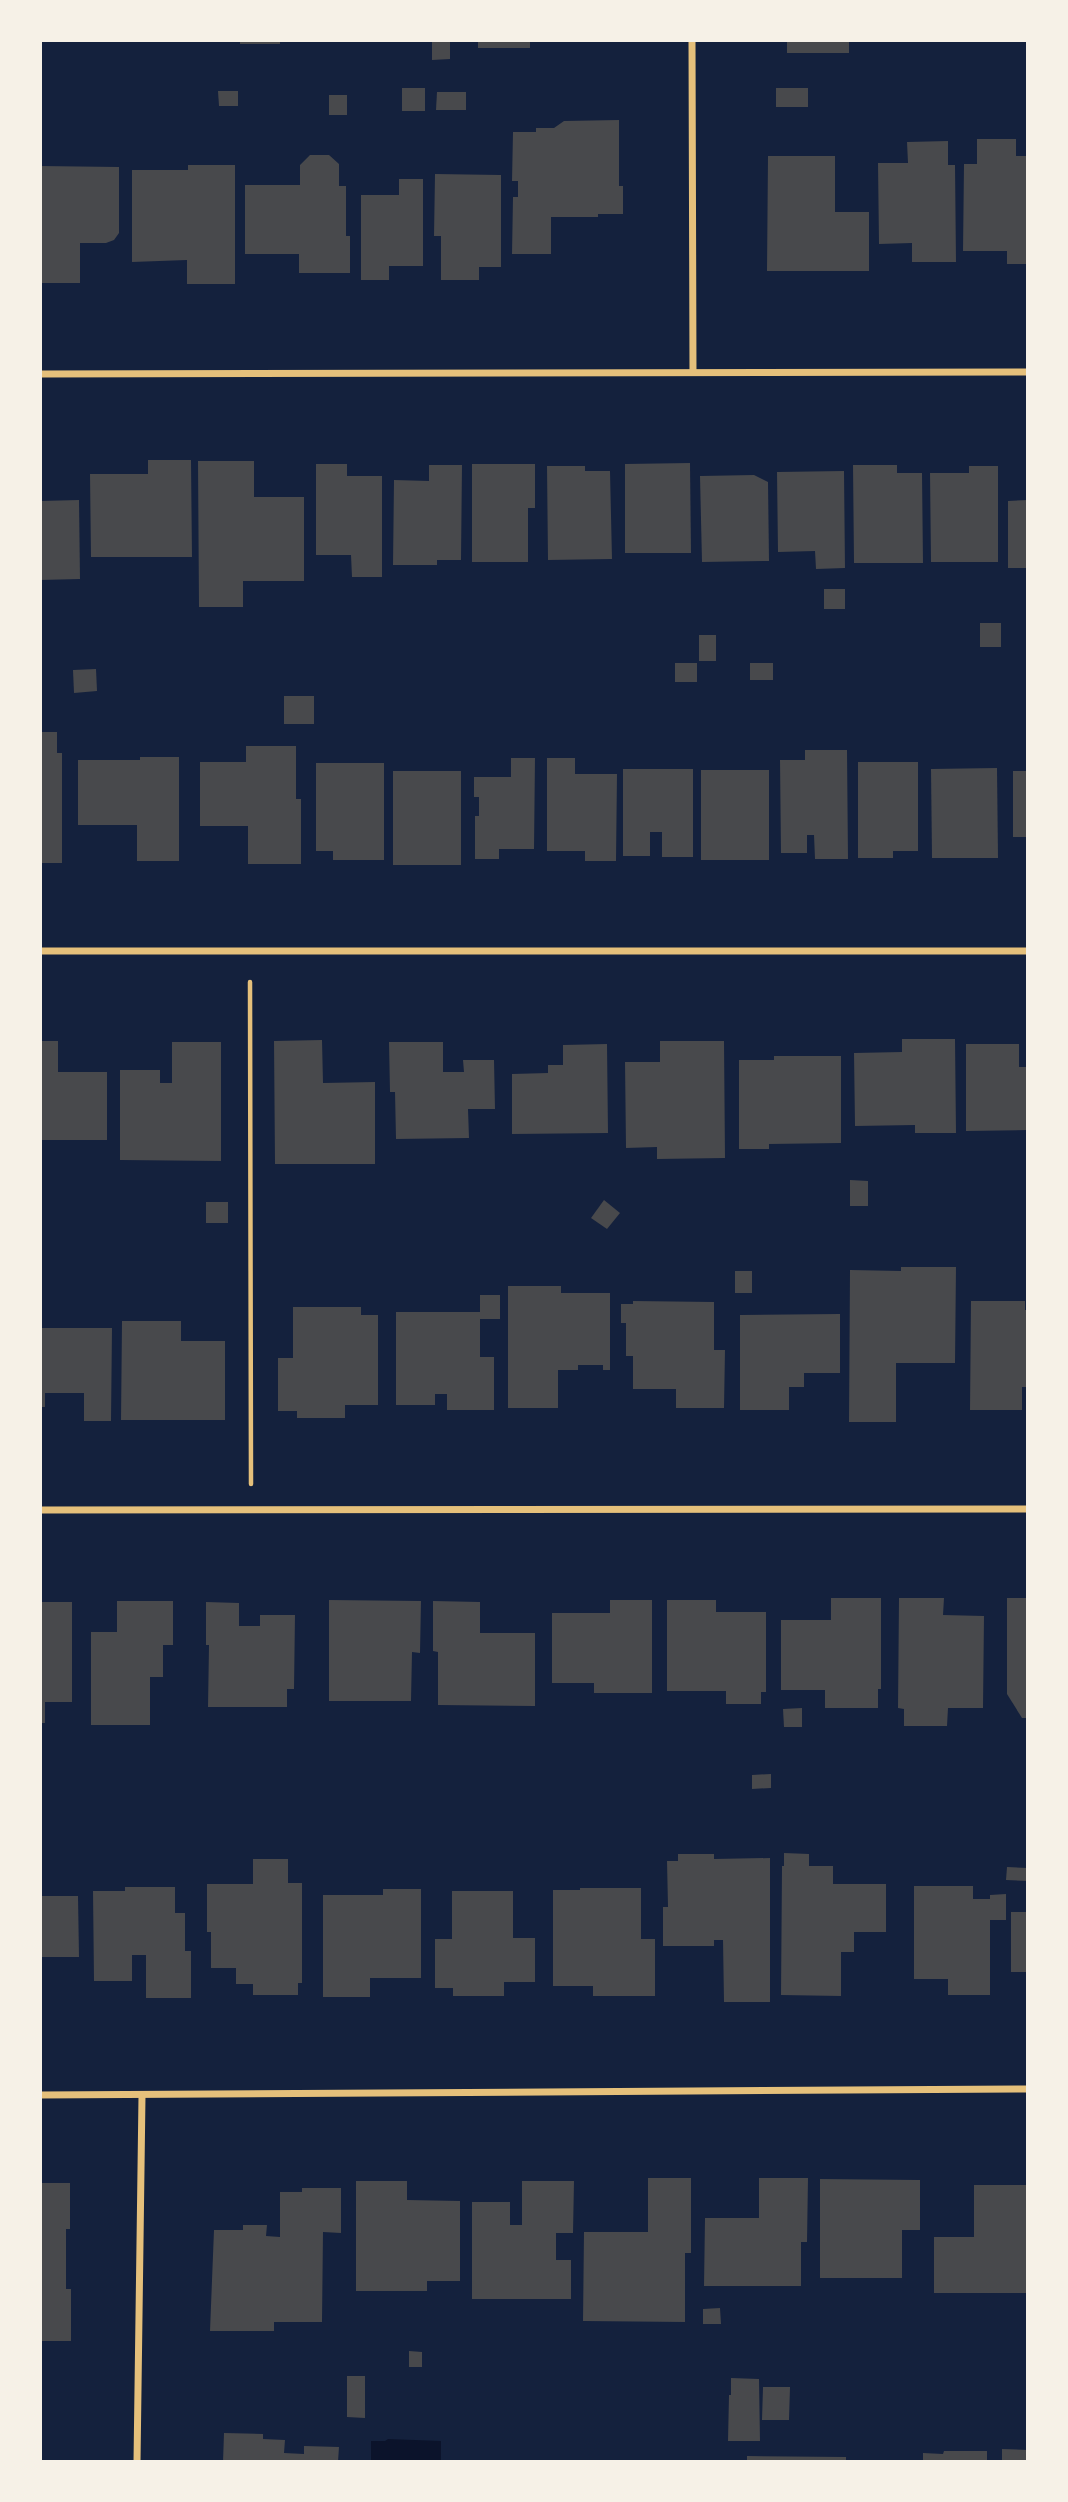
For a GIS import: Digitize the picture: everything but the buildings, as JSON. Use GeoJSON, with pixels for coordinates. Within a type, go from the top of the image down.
{"type":"FeatureCollection","features":[{"type":"Feature","properties":{"kind":"street"},"geometry":{"type":"LineString","coordinates":[[692,40],[693,372]]}},
{"type":"Feature","properties":{"kind":"street"},"geometry":{"type":"LineString","coordinates":[[40,374],[1028,372]]}},
{"type":"Feature","properties":{"kind":"street"},"geometry":{"type":"LineString","coordinates":[[40,950],[1028,951]]}},
{"type":"Feature","properties":{"kind":"street"},"geometry":{"type":"LineString","coordinates":[[40,1510],[1028,1509]]}},
{"type":"Feature","properties":{"kind":"street"},"geometry":{"type":"LineString","coordinates":[[40,2095],[1028,2089]]}},
{"type":"Feature","properties":{"kind":"street"},"geometry":{"type":"LineString","coordinates":[[137,2462],[142,2096]]}},
{"type":"Feature","properties":{"kind":"path"},"geometry":{"type":"LineString","coordinates":[[250,982],[251,1509]]}},
{"type":"Feature","properties":{"kind":"water"},"geometry":{"type":"Polygon","coordinates":[[[371,2441],[441,2441],[441,2462],[371,2462],[371,2441]]]}}]}
